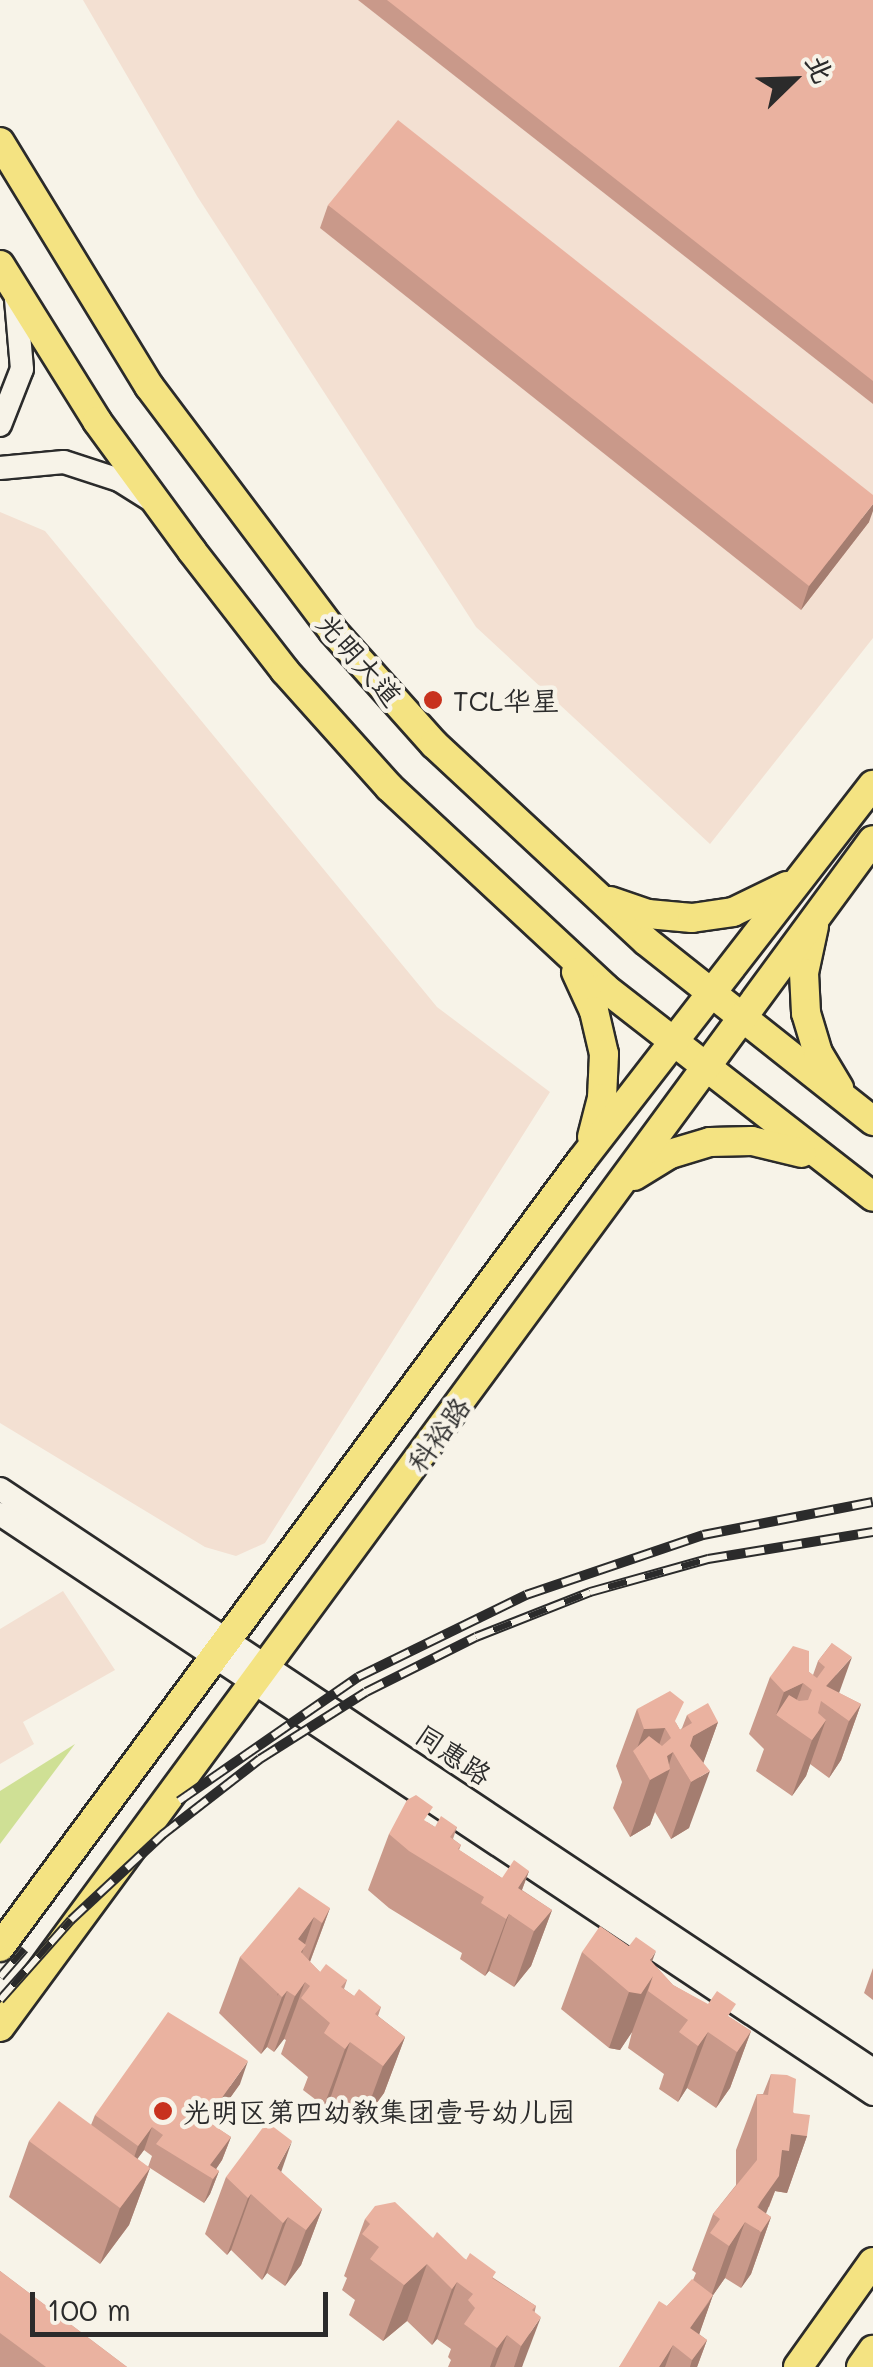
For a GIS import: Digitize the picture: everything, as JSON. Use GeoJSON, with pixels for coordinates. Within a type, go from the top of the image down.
{"type":"FeatureCollection","features":[{"type":"Feature","properties":{"kind":"main road","name":"光明大道"},"geometry":{"type":"LineString","coordinates":[[0,142],[148,386],[334,631],[434,744],[709,996],[870,1119]]}},
{"type":"Feature","properties":{"kind":"main road"},"geometry":{"type":"LineString","coordinates":[[4,271],[97,421],[166,514],[286,672],[388,787],[547,936],[672,1042],[873,1198]]}},
{"type":"Feature","properties":{"kind":"main road","name":"科裕路"},"geometry":{"type":"LineString","coordinates":[[0,1947],[581,1161],[873,785]]}},
{"type":"Feature","properties":{"kind":"main road","name":"科裕路"},"geometry":{"type":"LineString","coordinates":[[0,2027],[873,840]]}},
{"type":"Feature","properties":{"kind":"main road"},"geometry":{"type":"LineString","coordinates":[[587,888],[637,911],[692,918],[753,906],[805,872]]}},
{"type":"Feature","properties":{"kind":"main road"},"geometry":{"type":"LineString","coordinates":[[828,897],[806,953],[806,1013],[827,1071],[870,1119]]}},
{"type":"Feature","properties":{"kind":"main road"},"geometry":{"type":"LineString","coordinates":[[547,936],[586,990],[604,1054],[602,1098],[581,1161]]}},
{"type":"Feature","properties":{"kind":"main road"},"geometry":{"type":"LineString","coordinates":[[618,1190],[651,1164],[710,1142],[773,1144],[831,1168]]}},
{"type":"Feature","properties":{"kind":"main road"},"geometry":{"type":"LineString","coordinates":[[798,2367],[873,2262]]}},
{"type":"Feature","properties":{"kind":"main road"},"geometry":{"type":"LineString","coordinates":[[861,2367],[873,2350]]}},
{"type":"Feature","properties":{"kind":"street"},"geometry":{"type":"LineString","coordinates":[[0,425],[17,389],[23,346],[4,271]]}},
{"type":"Feature","properties":{"kind":"street"},"geometry":{"type":"LineString","coordinates":[[0,468],[46,460],[82,466],[133,487],[166,514]]}},
{"type":"Feature","properties":{"kind":"street","name":"同惠路"},"geometry":{"type":"LineString","coordinates":[[0,1489],[221,1648],[873,2094]]}},
{"type":"Feature","properties":{"kind":"street","name":"同惠路"},"geometry":{"type":"LineString","coordinates":[[0,1514],[221,1648]]}},
{"type":"Feature","properties":{"kind":"street","name":"同惠路"},"geometry":{"type":"LineString","coordinates":[[260,1674],[873,2070]]}},
{"type":"Feature","properties":{"kind":"shaded area"},"geometry":{"type":"Polygon","coordinates":[[[83,0],[873,0],[873,638],[710,844],[476,627],[197,196],[83,0]]]}},
{"type":"Feature","properties":{"kind":"shaded area"},"geometry":{"type":"Polygon","coordinates":[[[0,512],[45,531],[437,1007],[550,1092],[265,1543],[236,1556],[205,1547],[0,1423],[0,512]]]}},
{"type":"Feature","properties":{"kind":"shaded area"},"geometry":{"type":"Polygon","coordinates":[[[63,1591],[115,1670],[23,1722],[34,1744],[0,1764],[0,1629],[63,1591]]]}},
{"type":"Feature","properties":{"kind":"green space"},"geometry":{"type":"Polygon","coordinates":[[[75,1744],[0,1844],[0,1791],[75,1744]]]}},
{"type":"Feature","properties":{"kind":"building"},"geometry":{"type":"Polygon","coordinates":[[[387,0],[873,0],[873,381],[387,0]]]}},
{"type":"Feature","properties":{"kind":"building"},"geometry":{"type":"Polygon","coordinates":[[[398,120],[873,495],[873,504],[809,586],[328,205],[398,120]]]}},
{"type":"Feature","properties":{"kind":"building"},"geometry":{"type":"Polygon","coordinates":[[[832,1643],[852,1657],[826,1686],[861,1704],[849,1721],[821,1701],[818,1713],[826,1720],[812,1740],[776,1715],[789,1695],[799,1701],[808,1700],[812,1690],[803,1683],[784,1692],[770,1677],[793,1646],[809,1651],[809,1672],[817,1678],[825,1667],[818,1661],[832,1643]]]}},
{"type":"Feature","properties":{"kind":"building"},"geometry":{"type":"Polygon","coordinates":[[[670,1691],[684,1702],[675,1721],[680,1730],[692,1723],[687,1715],[708,1703],[718,1722],[693,1736],[690,1746],[710,1771],[691,1782],[673,1752],[667,1756],[670,1769],[650,1780],[633,1751],[649,1736],[662,1746],[671,1738],[665,1728],[644,1729],[637,1709],[670,1691]]]}},
{"type":"Feature","properties":{"kind":"building"},"geometry":{"type":"Polygon","coordinates":[[[416,1795],[433,1807],[424,1820],[435,1827],[441,1816],[457,1827],[450,1837],[461,1845],[458,1849],[502,1878],[514,1860],[529,1871],[518,1888],[552,1910],[534,1931],[509,1914],[506,1919],[481,1903],[484,1897],[409,1851],[389,1834],[407,1800],[416,1795]]]}},
{"type":"Feature","properties":{"kind":"building"},"geometry":{"type":"Polygon","coordinates":[[[299,1887],[330,1908],[322,1923],[314,1917],[298,1939],[306,1945],[301,1952],[320,1972],[326,1964],[347,1980],[341,1987],[354,1996],[359,1989],[381,2007],[375,2014],[405,2037],[383,2066],[350,2042],[345,2049],[324,2033],[330,2023],[301,1998],[310,1986],[305,1982],[295,1996],[287,1991],[282,1997],[240,1957],[299,1887]]]}},
{"type":"Feature","properties":{"kind":"building"},"geometry":{"type":"Polygon","coordinates":[[[600,1926],[629,1946],[636,1937],[656,1951],[650,1960],[673,1985],[708,2004],[717,1991],[736,2004],[728,2016],[751,2031],[737,2052],[708,2032],[698,2046],[679,2032],[688,2020],[648,1991],[653,1976],[641,1994],[629,1992],[582,1952],[600,1926]]]}},
{"type":"Feature","properties":{"kind":"building","name":"光明区第四幼教集团壹号幼儿园"},"geometry":{"type":"Polygon","coordinates":[[[168,2012],[248,2061],[206,2120],[231,2137],[210,2165],[219,2171],[213,2179],[156,2144],[163,2135],[152,2127],[138,2146],[95,2115],[168,2012]]]}},
{"type":"Feature","properties":{"kind":"building"},"geometry":{"type":"Polygon","coordinates":[[[771,2074],[796,2079],[793,2113],[810,2115],[807,2136],[791,2134],[789,2151],[782,2150],[779,2176],[757,2207],[771,2217],[761,2232],[745,2222],[729,2246],[710,2233],[720,2219],[713,2214],[757,2160],[757,2094],[768,2095],[771,2074]]]}},
{"type":"Feature","properties":{"kind":"building"},"geometry":{"type":"Polygon","coordinates":[[[59,2101],[150,2168],[120,2208],[29,2141],[59,2101]]]}},
{"type":"Feature","properties":{"kind":"building"},"geometry":{"type":"Polygon","coordinates":[[[267,2122],[292,2141],[277,2168],[322,2209],[306,2230],[288,2217],[283,2223],[226,2177],[267,2122]]]}},
{"type":"Feature","properties":{"kind":"building"},"geometry":{"type":"Polygon","coordinates":[[[395,2202],[433,2238],[437,2232],[466,2260],[470,2253],[496,2272],[492,2278],[536,2306],[532,2310],[541,2317],[521,2346],[507,2335],[497,2348],[464,2324],[475,2308],[468,2300],[473,2294],[457,2282],[452,2289],[427,2264],[404,2285],[370,2259],[379,2247],[362,2234],[370,2224],[365,2219],[375,2206],[395,2202]]]}},
{"type":"Feature","properties":{"kind":"building"},"geometry":{"type":"Polygon","coordinates":[[[0,2271],[127,2367],[46,2367],[0,2333],[0,2271]]]}},
{"type":"Feature","properties":{"kind":"building"},"geometry":{"type":"Polygon","coordinates":[[[692,2279],[713,2295],[690,2328],[707,2340],[692,2360],[673,2345],[659,2367],[619,2367],[659,2301],[667,2306],[692,2279]]]}},
{"type":"Feature","properties":{"kind":"railway"},"geometry":{"type":"LineString","coordinates":[[179,1801],[358,1677],[526,1595],[703,1535],[873,1502]]}},
{"type":"Feature","properties":{"kind":"railway"},"geometry":{"type":"LineString","coordinates":[[0,2000],[71,1920],[162,1835],[260,1759],[366,1692],[476,1637],[590,1592],[708,1559],[873,1532]]}},
{"type":"Feature","properties":{"kind":"railway"},"geometry":{"type":"LineString","coordinates":[[0,1977],[24,1949]]}},
{"type":"Feature","properties":{"kind":"place","name":"TCL华星"},"geometry":{"type":"Point","coordinates":[433,700]}},
{"type":"Feature","properties":{"kind":"place","name":"光明区第四幼教集团壹号幼儿园"},"geometry":{"type":"Point","coordinates":[163,2111]}}]}
